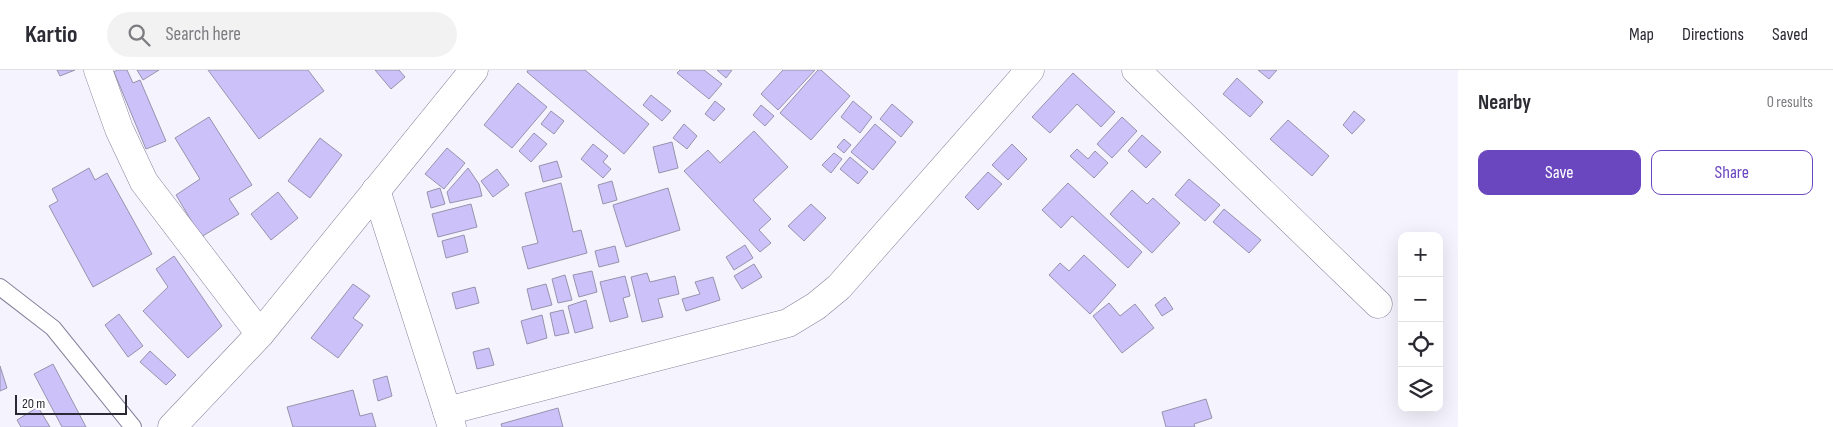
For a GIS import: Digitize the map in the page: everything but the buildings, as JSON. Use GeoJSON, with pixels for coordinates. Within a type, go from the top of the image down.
{"type":"FeatureCollection","features":[{"type":"Feature","properties":{"kind":"street"},"geometry":{"type":"LineString","coordinates":[[98,70],[119,129],[144,182],[260,334]]}},
{"type":"Feature","properties":{"kind":"street"},"geometry":{"type":"LineString","coordinates":[[172,427],[260,334],[474,70]]}},
{"type":"Feature","properties":{"kind":"street"},"geometry":{"type":"LineString","coordinates":[[376,190],[449,419],[788,323],[816,306],[839,287],[1030,70]]}},
{"type":"Feature","properties":{"kind":"street"},"geometry":{"type":"LineString","coordinates":[[1136,70],[1378,304]]}},
{"type":"Feature","properties":{"kind":"lane"},"geometry":{"type":"LineString","coordinates":[[0,287],[53,328],[133,427]]}}]}
